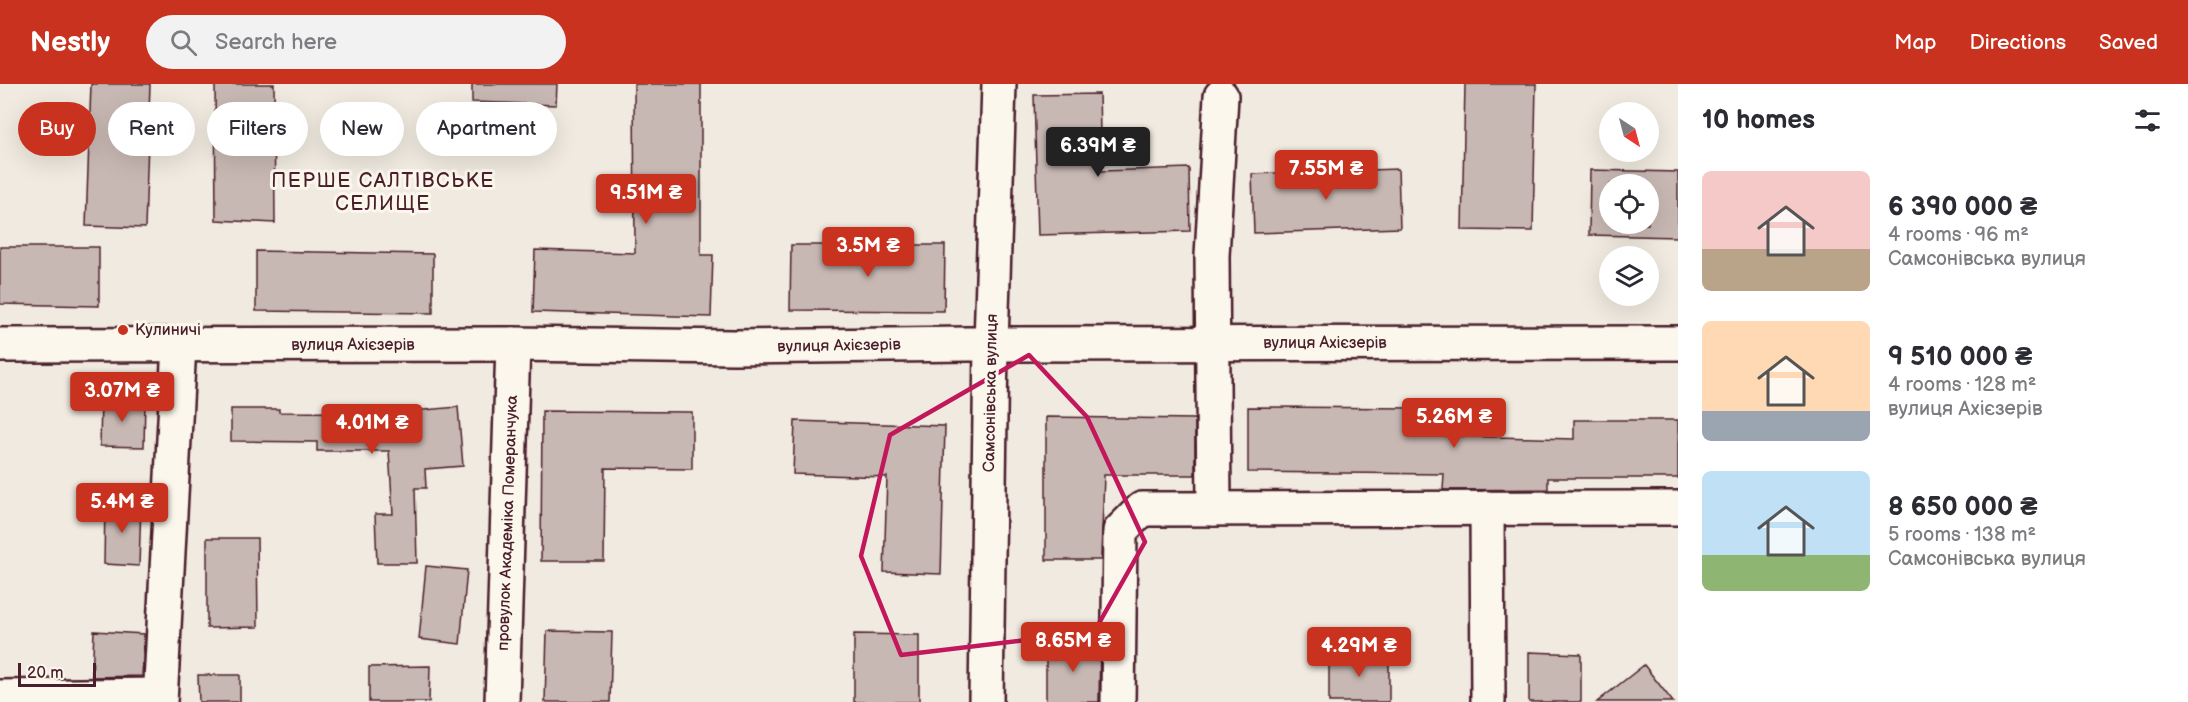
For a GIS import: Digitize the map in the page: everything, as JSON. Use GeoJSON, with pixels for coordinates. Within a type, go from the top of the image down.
{"type":"FeatureCollection","features":[{"type":"Feature","properties":{"kind":"main road","name":"Самсонівська вулиця"},"geometry":{"type":"LineString","coordinates":[[986,702],[991,344],[999,84]]}},
{"type":"Feature","properties":{"kind":"main road"},"geometry":{"type":"LineString","coordinates":[[1214,509],[1212,256],[1221,96]]}},
{"type":"Feature","properties":{"kind":"main road","name":"вулиця Ахієзерів"},"geometry":{"type":"LineString","coordinates":[[0,345],[734,347],[991,344],[1678,343]]}},
{"type":"Feature","properties":{"kind":"main road"},"geometry":{"type":"LineString","coordinates":[[0,697],[160,699],[179,345]]}},
{"type":"Feature","properties":{"kind":"main road","name":"провулок Академіка Померанчука"},"geometry":{"type":"LineString","coordinates":[[502,702],[513,345]]}},
{"type":"Feature","properties":{"kind":"main road"},"geometry":{"type":"LineString","coordinates":[[1487,508],[1488,702]]}},
{"type":"Feature","properties":{"kind":"main road"},"geometry":{"type":"LineString","coordinates":[[1119,702],[1120,531],[1142,509],[1678,508]]}},
{"type":"Feature","properties":{"kind":"highlighted area"},"geometry":{"type":"Polygon","coordinates":[[[1029,355],[1087,417],[1145,542],[1094,632],[901,655],[861,556],[890,435],[1029,355]]]}},
{"type":"Feature","properties":{"kind":"building"},"geometry":{"type":"Polygon","coordinates":[[[91,84],[150,84],[149,102],[108,102],[108,156],[148,156],[145,228],[86,226],[88,156],[96,156],[96,102],[90,102],[91,84]]]}},
{"type":"Feature","properties":{"kind":"building"},"geometry":{"type":"Polygon","coordinates":[[[215,84],[274,84],[274,102],[215,102],[215,84]]]}},
{"type":"Feature","properties":{"kind":"building"},"geometry":{"type":"Polygon","coordinates":[[[472,84],[557,84],[556,102],[472,102],[472,84]]]}},
{"type":"Feature","properties":{"kind":"building"},"geometry":{"type":"Polygon","coordinates":[[[634,84],[701,84],[701,255],[713,255],[711,317],[533,312],[535,250],[635,253],[634,84]]]}},
{"type":"Feature","properties":{"kind":"building"},"geometry":{"type":"Polygon","coordinates":[[[1465,84],[1536,84],[1533,231],[1462,230],[1465,84]]]}},
{"type":"Feature","properties":{"kind":"building"},"geometry":{"type":"Polygon","coordinates":[[[1099,94],[1101,171],[1189,168],[1190,231],[1038,235],[1034,95],[1099,94]]]}},
{"type":"Feature","properties":{"kind":"building"},"geometry":{"type":"Polygon","coordinates":[[[216,156],[275,156],[275,223],[216,220],[216,156]]]}},
{"type":"Feature","properties":{"kind":"building"},"geometry":{"type":"Polygon","coordinates":[[[1398,169],[1400,228],[1254,233],[1252,174],[1398,169]]]}},
{"type":"Feature","properties":{"kind":"building"},"geometry":{"type":"Polygon","coordinates":[[[1590,170],[1678,172],[1678,237],[1589,235],[1590,170]]]}},
{"type":"Feature","properties":{"kind":"building"},"geometry":{"type":"Polygon","coordinates":[[[791,245],[945,245],[944,311],[790,310],[791,245]]]}},
{"type":"Feature","properties":{"kind":"building"},"geometry":{"type":"Polygon","coordinates":[[[0,247],[99,247],[99,306],[0,304],[0,247]]]}},
{"type":"Feature","properties":{"kind":"building"},"geometry":{"type":"Polygon","coordinates":[[[256,251],[433,254],[433,313],[256,311],[256,251]]]}},
{"type":"Feature","properties":{"kind":"building"},"geometry":{"type":"Polygon","coordinates":[[[101,399],[145,400],[144,447],[100,446],[101,399]]]}},
{"type":"Feature","properties":{"kind":"building"},"geometry":{"type":"Polygon","coordinates":[[[458,407],[463,466],[425,469],[426,488],[415,488],[417,563],[377,563],[375,514],[393,514],[389,451],[317,451],[317,442],[231,441],[231,409],[279,409],[279,412],[413,413],[413,411],[458,407]]]}},
{"type":"Feature","properties":{"kind":"building"},"geometry":{"type":"Polygon","coordinates":[[[1248,407],[1418,408],[1418,435],[1574,439],[1574,420],[1678,420],[1678,478],[1548,478],[1548,489],[1443,490],[1444,474],[1248,472],[1248,407]]]}},
{"type":"Feature","properties":{"kind":"building"},"geometry":{"type":"Polygon","coordinates":[[[542,411],[692,412],[692,469],[605,468],[604,561],[541,561],[542,411]]]}},
{"type":"Feature","properties":{"kind":"building"},"geometry":{"type":"Polygon","coordinates":[[[1046,417],[1195,419],[1195,475],[1104,475],[1101,560],[1046,560],[1046,417]]]}},
{"type":"Feature","properties":{"kind":"building"},"geometry":{"type":"Polygon","coordinates":[[[795,421],[945,426],[941,574],[884,572],[887,477],[793,474],[795,421]]]}},
{"type":"Feature","properties":{"kind":"building"},"geometry":{"type":"Polygon","coordinates":[[[105,503],[141,504],[139,566],[104,564],[105,503]]]}},
{"type":"Feature","properties":{"kind":"building"},"geometry":{"type":"Polygon","coordinates":[[[207,538],[257,538],[258,627],[207,628],[207,538]]]}},
{"type":"Feature","properties":{"kind":"building"},"geometry":{"type":"Polygon","coordinates":[[[426,566],[467,570],[460,644],[419,639],[426,566]]]}},
{"type":"Feature","properties":{"kind":"building"},"geometry":{"type":"Polygon","coordinates":[[[94,631],[144,634],[142,676],[92,677],[94,631]]]}},
{"type":"Feature","properties":{"kind":"building"},"geometry":{"type":"Polygon","coordinates":[[[547,631],[612,632],[610,702],[545,702],[547,631]]]}},
{"type":"Feature","properties":{"kind":"building"},"geometry":{"type":"Polygon","coordinates":[[[854,634],[919,635],[919,702],[854,702],[854,634]]]}},
{"type":"Feature","properties":{"kind":"building"},"geometry":{"type":"Polygon","coordinates":[[[1046,643],[1100,645],[1099,702],[1046,702],[1046,643]]]}},
{"type":"Feature","properties":{"kind":"building"},"geometry":{"type":"Polygon","coordinates":[[[1529,652],[1581,654],[1581,702],[1529,702],[1529,652]]]}},
{"type":"Feature","properties":{"kind":"building"},"geometry":{"type":"Polygon","coordinates":[[[1329,653],[1389,654],[1389,702],[1329,702],[1329,653]]]}},
{"type":"Feature","properties":{"kind":"building"},"geometry":{"type":"Polygon","coordinates":[[[1644,665],[1673,702],[1597,702],[1644,665]]]}},
{"type":"Feature","properties":{"kind":"building"},"geometry":{"type":"Polygon","coordinates":[[[430,666],[429,702],[369,702],[369,667],[430,666]]]}},
{"type":"Feature","properties":{"kind":"building"},"geometry":{"type":"Polygon","coordinates":[[[198,675],[240,675],[240,702],[199,702],[198,675]]]}},
{"type":"Feature","properties":{"kind":"place","name":"Кулиничі"},"geometry":{"type":"Point","coordinates":[123,330]}},
{"type":"Feature","properties":{"kind":"district","name":"ПЕРШЕ САЛТІВСЬКЕ СЕЛИЩЕ"},"geometry":{"type":"Point","coordinates":[383,192]}}]}
